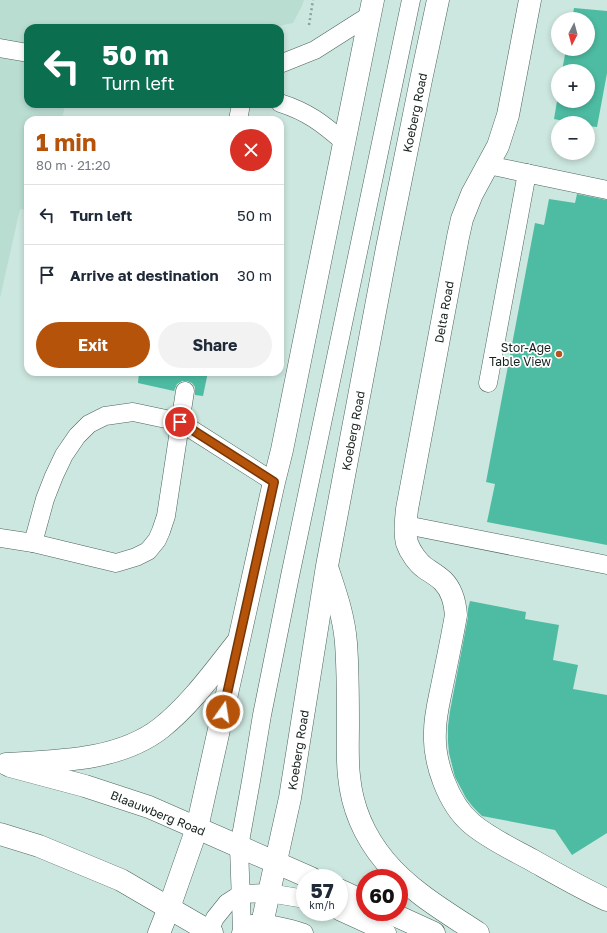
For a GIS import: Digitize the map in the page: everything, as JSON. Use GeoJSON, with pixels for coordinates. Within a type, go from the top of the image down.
{"type":"FeatureCollection","features":[{"type":"Feature","properties":{"kind":"main road","name":"Koeberg Road"},"geometry":{"type":"LineString","coordinates":[[251,930],[269,892],[290,798],[327,566],[387,248],[438,0]]}},
{"type":"Feature","properties":{"kind":"main road","name":"Delta Road"},"geometry":{"type":"LineString","coordinates":[[530,0],[508,116],[498,146],[472,194],[462,219],[410,494],[405,530],[407,543],[412,553],[423,567],[442,580],[450,591],[455,603],[456,615],[435,731],[435,747],[439,768],[447,790],[458,809],[471,824],[488,836],[582,888],[607,900]]}},
{"type":"Feature","properties":{"kind":"main road"},"geometry":{"type":"LineString","coordinates":[[159,933],[196,828],[282,450],[371,8]]}},
{"type":"Feature","properties":{"kind":"main road"},"geometry":{"type":"LineString","coordinates":[[327,566],[342,614],[346,643],[349,776],[354,804],[359,818],[365,832],[385,862],[400,877],[431,902],[478,933]]}},
{"type":"Feature","properties":{"kind":"main road"},"geometry":{"type":"LineString","coordinates":[[3,764],[93,756],[123,749],[136,743],[160,729],[173,718],[239,640]]}},
{"type":"Feature","properties":{"kind":"main road","name":"Blaauwberg Road"},"geometry":{"type":"LineString","coordinates":[[3,764],[86,786],[149,807],[296,872]]}},
{"type":"Feature","properties":{"kind":"main road"},"geometry":{"type":"LineString","coordinates":[[0,834],[39,846],[121,880],[210,932]]}},
{"type":"Feature","properties":{"kind":"main road"},"geometry":{"type":"LineString","coordinates":[[408,921],[434,933]]}},
{"type":"Feature","properties":{"kind":"lane"},"geometry":{"type":"LineString","coordinates":[[304,933],[295,930],[251,930],[241,894],[239,847],[262,715],[290,576],[411,0]]}},
{"type":"Feature","properties":{"kind":"lane"},"geometry":{"type":"LineString","coordinates":[[284,62],[314,50],[371,8]]}},
{"type":"Feature","properties":{"kind":"lane"},"geometry":{"type":"LineString","coordinates":[[0,48],[24,52]]}},
{"type":"Feature","properties":{"kind":"lane"},"geometry":{"type":"LineString","coordinates":[[284,104],[308,115],[324,125],[344,142]]}},
{"type":"Feature","properties":{"kind":"lane"},"geometry":{"type":"LineString","coordinates":[[488,165],[607,190]]}},
{"type":"Feature","properties":{"kind":"lane"},"geometry":{"type":"LineString","coordinates":[[488,383],[527,173]]}},
{"type":"Feature","properties":{"kind":"lane"},"geometry":{"type":"LineString","coordinates":[[0,538],[116,563],[136,557],[148,551],[161,531],[166,516],[185,391]]}},
{"type":"Feature","properties":{"kind":"lane"},"geometry":{"type":"LineString","coordinates":[[33,544],[45,499],[64,455],[77,436],[89,424],[105,416],[132,412],[180,422],[274,482]]}},
{"type":"Feature","properties":{"kind":"lane"},"geometry":{"type":"LineString","coordinates":[[406,525],[607,565]]}},
{"type":"Feature","properties":{"kind":"lane"},"geometry":{"type":"LineString","coordinates":[[210,932],[215,918],[227,903],[241,894],[269,892],[296,897]]}},
{"type":"Feature","properties":{"kind":"lane"},"geometry":{"type":"LineString","coordinates":[[348,916],[387,933]]}},
{"type":"Feature","properties":{"kind":"path"},"geometry":{"type":"LineString","coordinates":[[308,28],[313,0]]}},
{"type":"Feature","properties":{"kind":"shaded area"},"geometry":{"type":"Polygon","coordinates":[[[0,0],[304,0],[293,23],[284,25],[24,24],[24,108],[64,108],[63,116],[24,116],[24,210],[20,209],[0,298],[0,0]]]}},
{"type":"Feature","properties":{"kind":"building"},"geometry":{"type":"Polygon","coordinates":[[[574,8],[607,11],[607,73],[597,127],[595,127],[595,116],[554,116],[556,108],[595,108],[595,64],[563,64],[565,56],[595,56],[595,12],[573,12],[574,8]]]}},
{"type":"Feature","properties":{"kind":"building","name":"Stor-Age Table View"},"geometry":{"type":"Polygon","coordinates":[[[577,194],[607,200],[607,545],[487,522],[495,484],[486,482],[535,223],[544,225],[549,199],[575,203],[577,194]]]}},
{"type":"Feature","properties":{"kind":"building"},"geometry":{"type":"Polygon","coordinates":[[[139,376],[207,376],[203,396],[195,395],[195,387],[192,383],[187,381],[182,381],[177,384],[174,391],[138,383],[139,376]]]}},
{"type":"Feature","properties":{"kind":"building"},"geometry":{"type":"Polygon","coordinates":[[[470,601],[526,612],[525,619],[559,625],[553,660],[578,665],[573,689],[607,695],[607,833],[572,855],[555,830],[482,816],[466,798],[455,777],[449,753],[448,726],[470,601]]]}},
{"type":"Feature","properties":{"kind":"place","name":"Stor-Age Table View"},"geometry":{"type":"Point","coordinates":[559,354]}},
{"type":"Feature","properties":{"kind":"route"},"geometry":{"type":"LineString","coordinates":[[180,422],[274,482],[223,712]]}}]}
